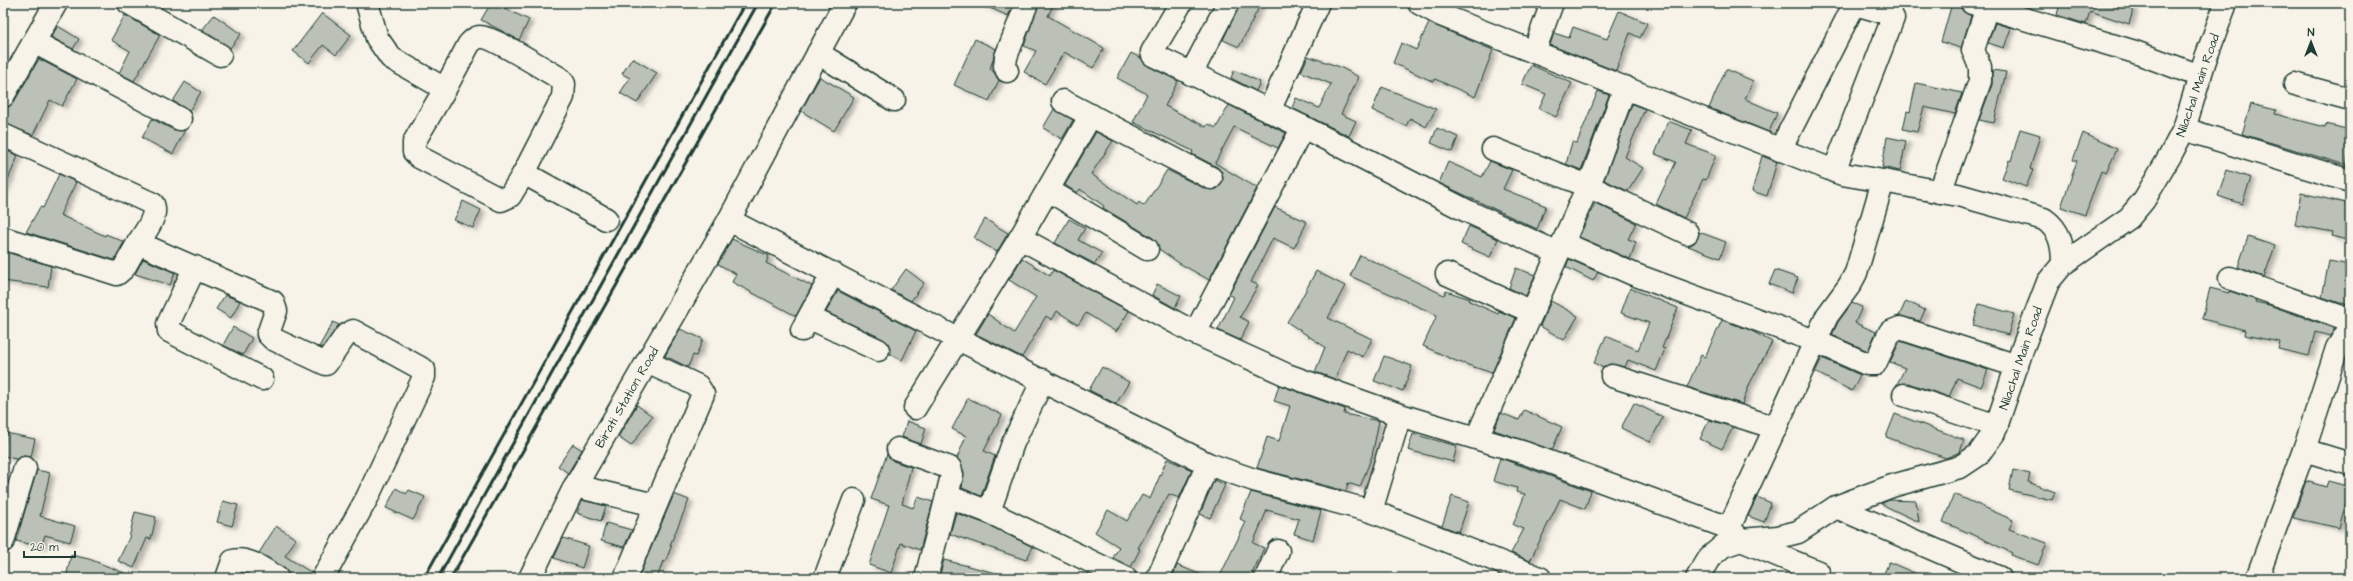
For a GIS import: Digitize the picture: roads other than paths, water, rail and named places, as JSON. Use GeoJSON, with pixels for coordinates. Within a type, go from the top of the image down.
{"type":"FeatureCollection","features":[{"type":"Feature","properties":{"kind":"street"},"geometry":{"type":"LineString","coordinates":[[3,96],[8,73],[34,42],[56,3]]}},
{"type":"Feature","properties":{"kind":"street"},"geometry":{"type":"LineString","coordinates":[[129,3],[220,55]]}},
{"type":"Feature","properties":{"kind":"street"},"geometry":{"type":"LineString","coordinates":[[368,3],[378,38],[391,58],[445,89]]}},
{"type":"Feature","properties":{"kind":"street","name":"Birati Station Road"},"geometry":{"type":"LineString","coordinates":[[530,578],[575,486],[729,220],[845,3]]}},
{"type":"Feature","properties":{"kind":"street"},"geometry":{"type":"LineString","coordinates":[[1007,71],[1005,66],[1006,57],[1027,3]]}},
{"type":"Feature","properties":{"kind":"street"},"geometry":{"type":"LineString","coordinates":[[1181,3],[1152,54],[1303,128],[1467,212],[1560,248],[1815,341],[1872,364],[1877,361],[1890,332],[1900,328],[2016,366]]}},
{"type":"Feature","properties":{"kind":"street"},"geometry":{"type":"LineString","coordinates":[[1191,74],[1228,3]]}},
{"type":"Feature","properties":{"kind":"street"},"geometry":{"type":"LineString","coordinates":[[1269,111],[1318,3]]}},
{"type":"Feature","properties":{"kind":"street"},"geometry":{"type":"LineString","coordinates":[[1419,3],[1443,9],[1534,52],[1834,171],[1940,192],[2044,219],[2054,226],[2061,240],[2063,264]]}},
{"type":"Feature","properties":{"kind":"street"},"geometry":{"type":"LineString","coordinates":[[1534,52],[1552,3]]}},
{"type":"Feature","properties":{"kind":"street","name":"Nilachal Main Road"},"geometry":{"type":"LineString","coordinates":[[1697,578],[1710,556],[1735,534],[1778,537],[1798,532],[1836,507],[1892,486],[1960,467],[1978,455],[1997,426],[2016,366],[2048,282],[2063,264],[2129,218],[2156,181],[2184,129],[2200,76],[2226,3]]}},
{"type":"Feature","properties":{"kind":"street"},"geometry":{"type":"LineString","coordinates":[[1780,150],[1855,4],[1890,14],[1893,18],[1834,171]]}},
{"type":"Feature","properties":{"kind":"street"},"geometry":{"type":"LineString","coordinates":[[1940,192],[1980,81],[1980,67],[1973,50],[1980,5],[2135,52],[2200,76]]}},
{"type":"Feature","properties":{"kind":"street"},"geometry":{"type":"LineString","coordinates":[[480,37],[494,41],[561,79],[564,84],[563,97],[524,173],[510,196],[501,200],[419,157],[414,152],[414,142],[469,44],[474,39],[480,37]]}},
{"type":"Feature","properties":{"kind":"street"},"geometry":{"type":"LineString","coordinates":[[34,42],[180,119]]}},
{"type":"Feature","properties":{"kind":"street"},"geometry":{"type":"LineString","coordinates":[[818,53],[894,100]]}},
{"type":"Feature","properties":{"kind":"street"},"geometry":{"type":"LineString","coordinates":[[2295,84],[2350,99]]}},
{"type":"Feature","properties":{"kind":"street"},"geometry":{"type":"LineString","coordinates":[[1477,437],[1588,186],[1625,87]]}},
{"type":"Feature","properties":{"kind":"street"},"geometry":{"type":"LineString","coordinates":[[1063,100],[1211,178]]}},
{"type":"Feature","properties":{"kind":"street"},"geometry":{"type":"LineString","coordinates":[[915,408],[1020,238],[1091,115]]}},
{"type":"Feature","properties":{"kind":"street"},"geometry":{"type":"LineString","coordinates":[[1195,334],[1303,128]]}},
{"type":"Feature","properties":{"kind":"street"},"geometry":{"type":"LineString","coordinates":[[2184,129],[2350,181]]}},
{"type":"Feature","properties":{"kind":"street"},"geometry":{"type":"LineString","coordinates":[[3,135],[153,204],[155,210],[154,217],[124,268],[116,274],[3,238]]}},
{"type":"Feature","properties":{"kind":"street"},"geometry":{"type":"LineString","coordinates":[[1493,149],[1588,186],[1687,233]]}},
{"type":"Feature","properties":{"kind":"street"},"geometry":{"type":"LineString","coordinates":[[524,173],[606,219]]}},
{"type":"Feature","properties":{"kind":"street"},"geometry":{"type":"LineString","coordinates":[[1735,534],[1776,428],[1815,341],[1827,316],[1849,286],[1856,273],[1883,181]]}},
{"type":"Feature","properties":{"kind":"street"},"geometry":{"type":"LineString","coordinates":[[1048,190],[1147,249]]}},
{"type":"Feature","properties":{"kind":"street"},"geometry":{"type":"LineString","coordinates":[[729,220],[958,339],[1043,380],[1208,464],[1254,480],[1371,511],[1540,578]]}},
{"type":"Feature","properties":{"kind":"street"},"geometry":{"type":"LineString","coordinates":[[1020,238],[1195,334],[1287,375],[1400,415],[1477,437],[1735,534],[1822,576]]}},
{"type":"Feature","properties":{"kind":"street"},"geometry":{"type":"LineString","coordinates":[[138,243],[273,302],[276,311],[268,334],[322,363],[329,363],[346,336],[353,331],[424,370],[424,377],[368,498],[323,578]]}},
{"type":"Feature","properties":{"kind":"street"},"geometry":{"type":"LineString","coordinates":[[195,267],[168,324],[169,331],[262,379]]}},
{"type":"Feature","properties":{"kind":"street"},"geometry":{"type":"LineString","coordinates":[[833,273],[806,324],[878,350]]}},
{"type":"Feature","properties":{"kind":"street"},"geometry":{"type":"LineString","coordinates":[[1447,274],[1532,312]]}},
{"type":"Feature","properties":{"kind":"street"},"geometry":{"type":"LineString","coordinates":[[2230,278],[2350,320]]}},
{"type":"Feature","properties":{"kind":"street"},"geometry":{"type":"LineString","coordinates":[[2257,578],[2304,450],[2337,348],[2350,328]]}},
{"type":"Feature","properties":{"kind":"street"},"geometry":{"type":"LineString","coordinates":[[625,578],[654,505],[703,394],[698,386],[647,362]]}},
{"type":"Feature","properties":{"kind":"street"},"geometry":{"type":"LineString","coordinates":[[1612,376],[1776,428]]}},
{"type":"Feature","properties":{"kind":"street"},"geometry":{"type":"LineString","coordinates":[[989,512],[1013,443],[1043,380]]}},
{"type":"Feature","properties":{"kind":"street"},"geometry":{"type":"LineString","coordinates":[[1904,395],[1997,426]]}},
{"type":"Feature","properties":{"kind":"street"},"geometry":{"type":"LineString","coordinates":[[1371,511],[1400,415]]}},
{"type":"Feature","properties":{"kind":"street"},"geometry":{"type":"LineString","coordinates":[[898,449],[950,468],[952,474],[926,578]]}},
{"type":"Feature","properties":{"kind":"street"},"geometry":{"type":"LineString","coordinates":[[2304,450],[2350,464]]}},
{"type":"Feature","properties":{"kind":"street"},"geometry":{"type":"LineString","coordinates":[[1158,578],[1208,464]]}},
{"type":"Feature","properties":{"kind":"street"},"geometry":{"type":"LineString","coordinates":[[3,541],[25,468]]}},
{"type":"Feature","properties":{"kind":"street"},"geometry":{"type":"LineString","coordinates":[[575,486],[654,505]]}},
{"type":"Feature","properties":{"kind":"street"},"geometry":{"type":"LineString","coordinates":[[947,496],[989,512],[1125,578]]}},
{"type":"Feature","properties":{"kind":"street"},"geometry":{"type":"LineString","coordinates":[[825,578],[854,500]]}},
{"type":"Feature","properties":{"kind":"street"},"geometry":{"type":"LineString","coordinates":[[1836,507],[2000,578]]}},
{"type":"Feature","properties":{"kind":"street"},"geometry":{"type":"LineString","coordinates":[[1266,578],[1278,551]]}},
{"type":"Feature","properties":{"kind":"street"},"geometry":{"type":"LineString","coordinates":[[227,578],[233,561],[239,560],[258,566],[277,578]]}},
{"type":"Feature","properties":{"kind":"railway"},"geometry":{"type":"LineString","coordinates":[[424,578],[745,3]]}},
{"type":"Feature","properties":{"kind":"railway"},"geometry":{"type":"LineString","coordinates":[[438,578],[758,3]]}},
{"type":"Feature","properties":{"kind":"railway"},"geometry":{"type":"LineString","coordinates":[[451,578],[776,3]]}}]}
